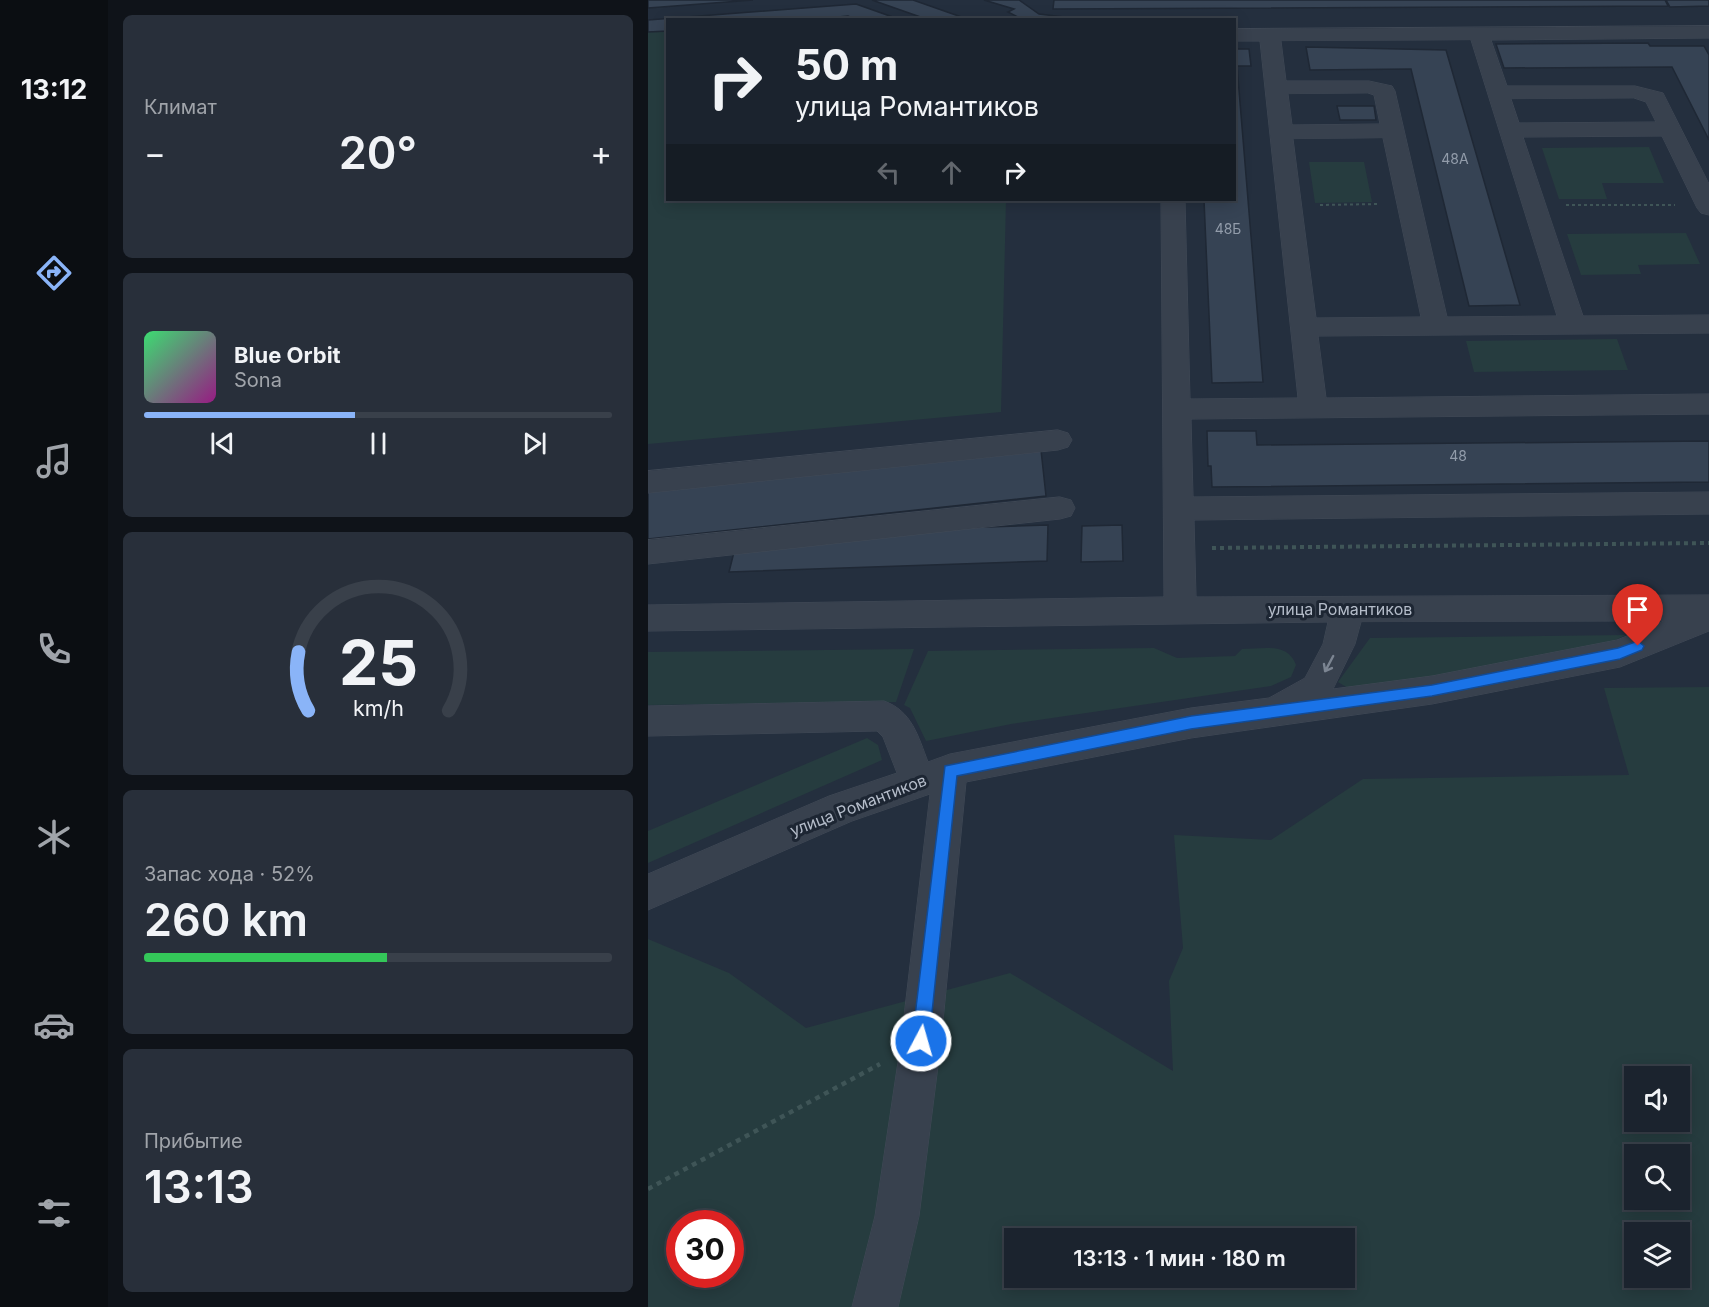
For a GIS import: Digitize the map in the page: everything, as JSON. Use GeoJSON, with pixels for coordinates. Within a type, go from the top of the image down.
{"type":"FeatureCollection","features":[{"type":"Feature","properties":{"kind":"street"},"geometry":{"type":"LineString","coordinates":[[1236,35],[1709,32]]}},
{"type":"Feature","properties":{"kind":"street"},"geometry":{"type":"LineString","coordinates":[[1479,34],[1573,325]]}},
{"type":"Feature","properties":{"kind":"street"},"geometry":{"type":"LineString","coordinates":[[1270,35],[1313,408]]}},
{"type":"Feature","properties":{"kind":"street"},"geometry":{"type":"LineString","coordinates":[[1276,88],[1378,88],[1386,96],[1436,326]]}},
{"type":"Feature","properties":{"kind":"street"},"geometry":{"type":"LineString","coordinates":[[1499,93],[1645,93],[1656,98],[1708,206]]}},
{"type":"Feature","properties":{"kind":"street"},"geometry":{"type":"LineString","coordinates":[[1510,130],[1672,129]]}},
{"type":"Feature","properties":{"kind":"street"},"geometry":{"type":"LineString","coordinates":[[1281,132],[1394,131]]}},
{"type":"Feature","properties":{"kind":"street"},"geometry":{"type":"LineString","coordinates":[[1173,201],[1180,610]]}},
{"type":"Feature","properties":{"kind":"street"},"geometry":{"type":"LineString","coordinates":[[1304,327],[1709,324]]}},
{"type":"Feature","properties":{"kind":"street"},"geometry":{"type":"LineString","coordinates":[[1177,409],[1709,404]]}},
{"type":"Feature","properties":{"kind":"street"},"geometry":{"type":"LineString","coordinates":[[648,482],[1058,440]]}},
{"type":"Feature","properties":{"kind":"street"},"geometry":{"type":"LineString","coordinates":[[1178,508],[1709,503]]}},
{"type":"Feature","properties":{"kind":"street"},"geometry":{"type":"LineString","coordinates":[[648,552],[1060,508]]}},
{"type":"Feature","properties":{"kind":"street","name":"улица Романтиков"},"geometry":{"type":"LineString","coordinates":[[648,618],[1180,610],[1709,608]]}},
{"type":"Feature","properties":{"kind":"street"},"geometry":{"type":"LineString","coordinates":[[1273,711],[1317,688],[1340,644],[1348,609]]}},
{"type":"Feature","properties":{"kind":"street","name":"улица Романтиков"},"geometry":{"type":"LineString","coordinates":[[648,892],[842,808],[934,776],[1128,734],[1273,711],[1432,690],[1620,653],[1709,617]]}},
{"type":"Feature","properties":{"kind":"street"},"geometry":{"type":"LineString","coordinates":[[648,720],[884,716],[897,728],[934,776],[921,1041],[897,1216],[874,1307]]}},
{"type":"Feature","properties":{"kind":"path"},"geometry":{"type":"LineString","coordinates":[[1290,205],[1410,204]]}},
{"type":"Feature","properties":{"kind":"path"},"geometry":{"type":"LineString","coordinates":[[1535,206],[1708,206]]}},
{"type":"Feature","properties":{"kind":"path"},"geometry":{"type":"LineString","coordinates":[[1179,548],[1709,543]]}},
{"type":"Feature","properties":{"kind":"path"},"geometry":{"type":"LineString","coordinates":[[648,1189],[921,1041]]}},
{"type":"Feature","properties":{"kind":"green space"},"geometry":{"type":"Polygon","coordinates":[[[666,31],[666,201],[1006,201],[1001,412],[648,444],[648,32],[666,31]]]}},
{"type":"Feature","properties":{"kind":"green space"},"geometry":{"type":"Polygon","coordinates":[[[1649,147],[1664,183],[1602,183],[1607,199],[1559,199],[1542,148],[1649,147]]]}},
{"type":"Feature","properties":{"kind":"green space"},"geometry":{"type":"Polygon","coordinates":[[[1309,162],[1364,162],[1372,202],[1315,203],[1309,162]]]}},
{"type":"Feature","properties":{"kind":"green space"},"geometry":{"type":"Polygon","coordinates":[[[1686,233],[1700,264],[1638,265],[1641,274],[1581,275],[1567,234],[1686,233]]]}},
{"type":"Feature","properties":{"kind":"green space"},"geometry":{"type":"Polygon","coordinates":[[[1617,339],[1628,370],[1474,372],[1466,341],[1617,339]]]}},
{"type":"Feature","properties":{"kind":"green space"},"geometry":{"type":"Polygon","coordinates":[[[1626,635],[1609,643],[1358,694],[1338,682],[1370,638],[1626,635]]]}},
{"type":"Feature","properties":{"kind":"green space"},"geometry":{"type":"Polygon","coordinates":[[[1154,648],[1177,658],[1235,656],[1242,649],[1274,648],[1287,653],[1296,665],[1291,677],[1271,686],[1011,724],[926,741],[910,708],[904,705],[928,651],[1154,648]]]}},
{"type":"Feature","properties":{"kind":"green space"},"geometry":{"type":"Polygon","coordinates":[[[914,649],[896,702],[648,705],[648,652],[914,649]]]}},
{"type":"Feature","properties":{"kind":"green space"},"geometry":{"type":"Polygon","coordinates":[[[1709,687],[1709,1307],[648,1307],[648,939],[729,973],[806,1028],[1010,973],[1173,1071],[1169,981],[1183,948],[1174,835],[1271,840],[1363,779],[1629,775],[1604,688],[1709,687]]]}},
{"type":"Feature","properties":{"kind":"green space"},"geometry":{"type":"Polygon","coordinates":[[[867,738],[878,745],[882,760],[648,863],[648,831],[867,738]]]}},
{"type":"Feature","properties":{"kind":"building"},"geometry":{"type":"Polygon","coordinates":[[[648,0],[753,0],[648,8],[648,0]]]}},
{"type":"Feature","properties":{"kind":"building"},"geometry":{"type":"Polygon","coordinates":[[[872,0],[913,0],[964,18],[923,18],[872,0]]]}},
{"type":"Feature","properties":{"kind":"building"},"geometry":{"type":"Polygon","coordinates":[[[984,0],[1019,0],[1039,14],[1072,18],[1020,18],[1008,12],[1014,9],[984,0]]]}},
{"type":"Feature","properties":{"kind":"building"},"geometry":{"type":"Polygon","coordinates":[[[1054,0],[1665,0],[1668,6],[1053,9],[1054,0]]]}},
{"type":"Feature","properties":{"kind":"building"},"geometry":{"type":"Polygon","coordinates":[[[1666,0],[1709,0],[1709,6],[1670,7],[1666,0]]]}},
{"type":"Feature","properties":{"kind":"building"},"geometry":{"type":"Polygon","coordinates":[[[856,4],[895,18],[852,18],[848,16],[674,18],[856,4]]]}},
{"type":"Feature","properties":{"kind":"building"},"geometry":{"type":"Polygon","coordinates":[[[666,19],[666,31],[648,32],[648,20],[666,19]]]}},
{"type":"Feature","properties":{"kind":"building"},"geometry":{"type":"Polygon","coordinates":[[[1648,43],[1650,46],[1704,46],[1709,55],[1709,140],[1672,67],[1504,68],[1496,44],[1648,43]]]}},
{"type":"Feature","properties":{"kind":"building"},"geometry":{"type":"Polygon","coordinates":[[[1306,47],[1446,50],[1520,305],[1469,306],[1411,69],[1310,70],[1306,47]]]}},
{"type":"Feature","properties":{"kind":"building"},"geometry":{"type":"Polygon","coordinates":[[[1236,49],[1249,49],[1251,66],[1237,66],[1263,382],[1212,383],[1204,201],[1236,201],[1236,49]]]}},
{"type":"Feature","properties":{"kind":"building"},"geometry":{"type":"Polygon","coordinates":[[[1337,106],[1374,106],[1376,120],[1340,120],[1337,106]]]}},
{"type":"Feature","properties":{"kind":"building"},"geometry":{"type":"Polygon","coordinates":[[[1207,431],[1256,431],[1257,445],[1709,441],[1709,482],[1212,487],[1211,466],[1208,466],[1207,431]]]}},
{"type":"Feature","properties":{"kind":"building"},"geometry":{"type":"Polygon","coordinates":[[[1041,450],[1046,496],[648,539],[648,491],[1041,450]]]}},
{"type":"Feature","properties":{"kind":"building"},"geometry":{"type":"Polygon","coordinates":[[[1048,525],[1047,561],[729,572],[735,548],[865,531],[1048,525]]]}},
{"type":"Feature","properties":{"kind":"building"},"geometry":{"type":"Polygon","coordinates":[[[1122,525],[1123,561],[1081,562],[1082,526],[1122,525]]]}},
{"type":"Feature","properties":{"kind":"route"},"geometry":{"type":"LineString","coordinates":[[921,1041],[951,770],[1191,723],[1432,690],[1620,653],[1638,646]]}}]}
